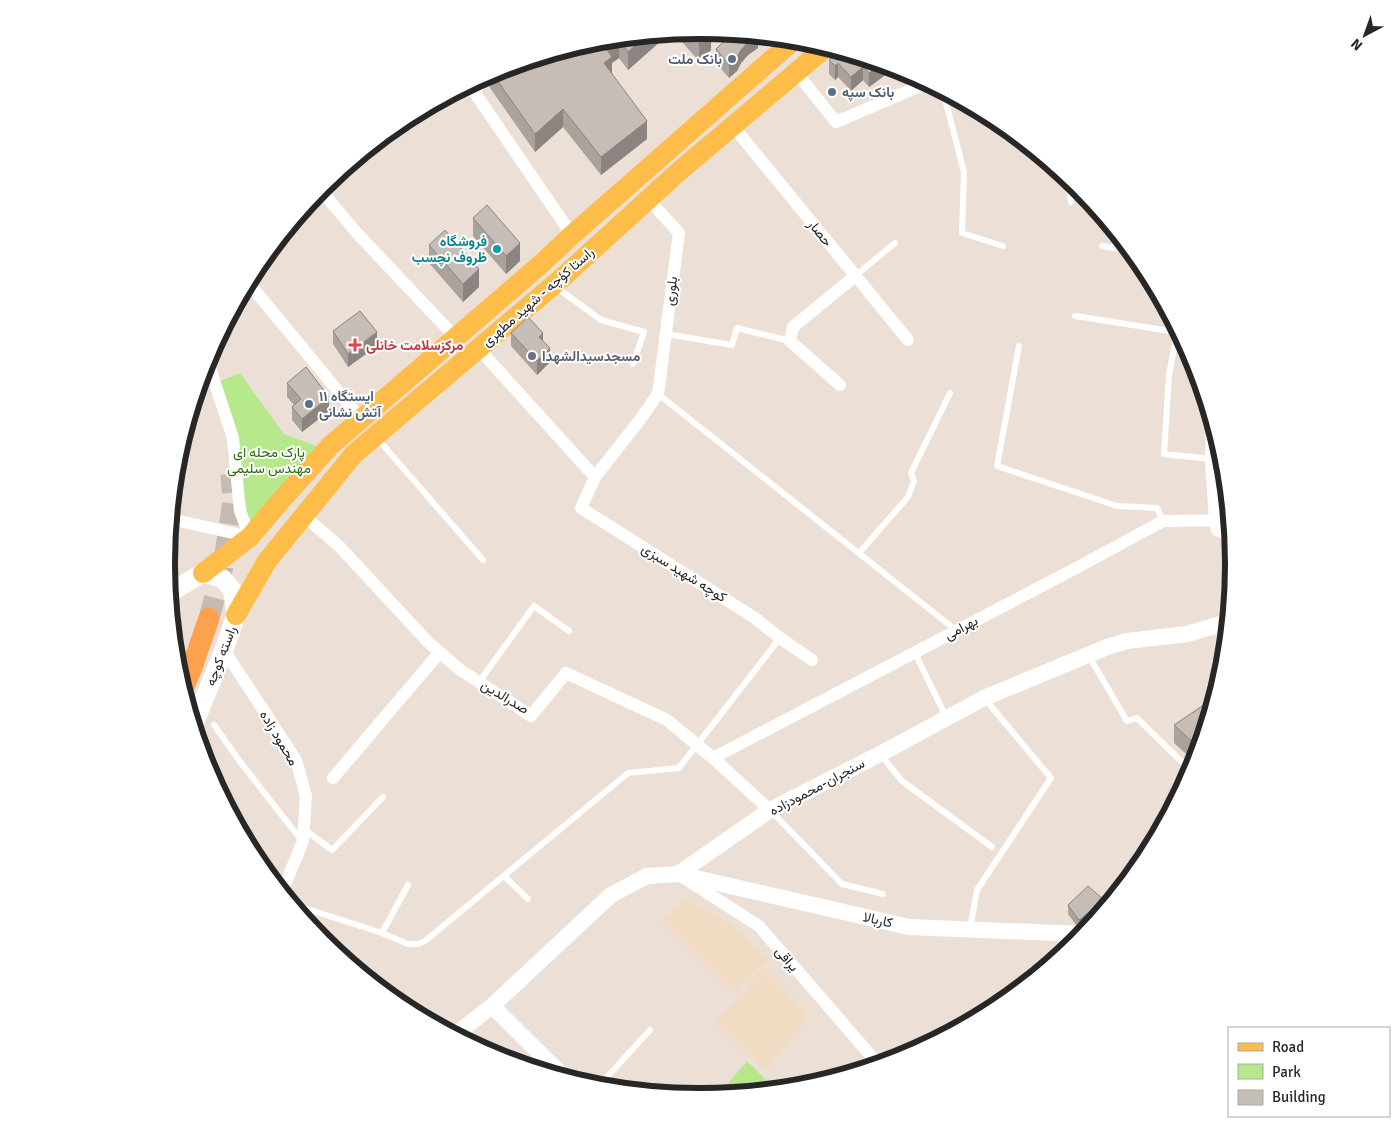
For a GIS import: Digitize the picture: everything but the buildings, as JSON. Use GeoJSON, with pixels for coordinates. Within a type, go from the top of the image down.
{"type":"FeatureCollection","features":[{"type":"Feature","properties":{"kind":"highway"},"geometry":{"type":"LineString","coordinates":[[188,678],[209,618]]}},
{"type":"Feature","properties":{"kind":"main road","name":"راستا کؤچه - شهید مطهری"},"geometry":{"type":"LineString","coordinates":[[204,573],[250,537],[331,445],[344,433],[541,264],[779,45]]}},
{"type":"Feature","properties":{"kind":"main road"},"geometry":{"type":"LineString","coordinates":[[782,46],[796,72]]}},
{"type":"Feature","properties":{"kind":"main road","name":"راستا کؤچه - شهید مطهری"},"geometry":{"type":"LineString","coordinates":[[236,615],[267,560],[354,454],[553,285],[676,174],[819,53]]}},
{"type":"Feature","properties":{"kind":"main road"},"geometry":{"type":"LineString","coordinates":[[344,433],[360,450]]}},
{"type":"Feature","properties":{"kind":"main road"},"geometry":{"type":"LineString","coordinates":[[284,497],[303,515]]}},
{"type":"Feature","properties":{"kind":"main road"},"geometry":{"type":"LineString","coordinates":[[250,537],[248,550],[252,556],[261,559],[272,554]]}},
{"type":"Feature","properties":{"kind":"main road"},"geometry":{"type":"LineString","coordinates":[[176,589],[204,573],[223,579],[233,591],[236,615]]}},
{"type":"Feature","properties":{"kind":"main road","name":"راسته کوچه"},"geometry":{"type":"LineString","coordinates":[[198,715],[236,615]]}},
{"type":"Feature","properties":{"kind":"street"},"geometry":{"type":"LineString","coordinates":[[796,72],[836,122],[918,87]]}},
{"type":"Feature","properties":{"kind":"street"},"geometry":{"type":"LineString","coordinates":[[475,93],[477,89]]}},
{"type":"Feature","properties":{"kind":"street"},"geometry":{"type":"LineString","coordinates":[[471,92],[475,93],[572,235]]}},
{"type":"Feature","properties":{"kind":"street","name":"حصار"},"geometry":{"type":"LineString","coordinates":[[733,126],[908,340]]}},
{"type":"Feature","properties":{"kind":"street"},"geometry":{"type":"LineString","coordinates":[[326,196],[356,232],[455,337]]}},
{"type":"Feature","properties":{"kind":"street","name":"بلوری"},"geometry":{"type":"LineString","coordinates":[[648,199],[679,233],[658,394]]}},
{"type":"Feature","properties":{"kind":"street"},"geometry":{"type":"LineString","coordinates":[[840,385],[790,341],[793,326],[855,276]]}},
{"type":"Feature","properties":{"kind":"street"},"geometry":{"type":"LineString","coordinates":[[254,289],[361,419]]}},
{"type":"Feature","properties":{"kind":"street"},"geometry":{"type":"LineString","coordinates":[[478,348],[595,477]]}},
{"type":"Feature","properties":{"kind":"street"},"geometry":{"type":"LineString","coordinates":[[211,373],[233,438],[240,511],[250,537]]}},
{"type":"Feature","properties":{"kind":"street","name":"کوچه شهید سبزی"},"geometry":{"type":"LineString","coordinates":[[658,394],[595,477],[582,508],[755,618],[812,660]]}},
{"type":"Feature","properties":{"kind":"street"},"geometry":{"type":"LineString","coordinates":[[1217,472],[1215,521],[1217,530],[1224,533]]}},
{"type":"Feature","properties":{"kind":"street","name":"صدرالدین"},"geometry":{"type":"LineString","coordinates":[[303,515],[339,546],[428,642],[459,669],[531,716],[566,673],[667,720],[713,758],[770,810]]}},
{"type":"Feature","properties":{"kind":"street"},"geometry":{"type":"LineString","coordinates":[[177,520],[250,537]]}},
{"type":"Feature","properties":{"kind":"street","name":"بهرامی"},"geometry":{"type":"LineString","coordinates":[[713,758],[1163,521],[1223,520]]}},
{"type":"Feature","properties":{"kind":"street","name":"سنجران-محمودزاده"},"geometry":{"type":"LineString","coordinates":[[678,874],[770,810],[984,698],[1107,647],[1127,641],[1187,634],[1221,624]]}},
{"type":"Feature","properties":{"kind":"street","name":"محمود زاده"},"geometry":{"type":"LineString","coordinates":[[224,650],[296,760],[306,796],[303,835],[285,884]]}},
{"type":"Feature","properties":{"kind":"street"},"geometry":{"type":"LineString","coordinates":[[333,778],[440,652]]}},
{"type":"Feature","properties":{"kind":"street"},"geometry":{"type":"LineString","coordinates":[[461,1030],[492,1006],[610,895],[648,876],[678,874]]}},
{"type":"Feature","properties":{"kind":"street","name":"کاربالا"},"geometry":{"type":"LineString","coordinates":[[678,874],[909,927],[1072,934]]}},
{"type":"Feature","properties":{"kind":"street","name":"یراقی"},"geometry":{"type":"LineString","coordinates":[[678,874],[759,926],[873,1058]]}},
{"type":"Feature","properties":{"kind":"street"},"geometry":{"type":"LineString","coordinates":[[492,1006],[554,1067]]}},
{"type":"Feature","properties":{"kind":"lane"},"geometry":{"type":"LineString","coordinates":[[945,100],[964,172],[962,233],[1003,246]]}},
{"type":"Feature","properties":{"kind":"lane"},"geometry":{"type":"LineString","coordinates":[[1070,191],[1072,202]]}},
{"type":"Feature","properties":{"kind":"lane"},"geometry":{"type":"LineString","coordinates":[[855,276],[895,243]]}},
{"type":"Feature","properties":{"kind":"lane"},"geometry":{"type":"LineString","coordinates":[[1102,246],[1119,249]]}},
{"type":"Feature","properties":{"kind":"lane"},"geometry":{"type":"LineString","coordinates":[[553,285],[601,320],[644,332],[632,364]]}},
{"type":"Feature","properties":{"kind":"lane"},"geometry":{"type":"LineString","coordinates":[[1075,316],[1171,331]]}},
{"type":"Feature","properties":{"kind":"lane"},"geometry":{"type":"LineString","coordinates":[[666,334],[732,345],[737,328],[790,341]]}},
{"type":"Feature","properties":{"kind":"lane"},"geometry":{"type":"LineString","coordinates":[[1175,341],[1169,375],[1164,454],[1214,459]]}},
{"type":"Feature","properties":{"kind":"lane"},"geometry":{"type":"LineString","coordinates":[[1019,346],[997,466],[1117,506],[1157,508],[1163,521]]}},
{"type":"Feature","properties":{"kind":"lane"},"geometry":{"type":"LineString","coordinates":[[658,394],[957,631]]}},
{"type":"Feature","properties":{"kind":"lane"},"geometry":{"type":"LineString","coordinates":[[859,553],[908,497],[914,481],[911,473],[950,394]]}},
{"type":"Feature","properties":{"kind":"lane"},"geometry":{"type":"LineString","coordinates":[[375,436],[483,560]]}},
{"type":"Feature","properties":{"kind":"lane"},"geometry":{"type":"LineString","coordinates":[[479,682],[534,606],[568,631]]}},
{"type":"Feature","properties":{"kind":"lane"},"geometry":{"type":"LineString","coordinates":[[304,908],[382,933],[408,944],[418,944],[425,941],[628,773],[679,768],[780,638]]}},
{"type":"Feature","properties":{"kind":"lane"},"geometry":{"type":"LineString","coordinates":[[915,653],[947,718]]}},
{"type":"Feature","properties":{"kind":"lane"},"geometry":{"type":"LineString","coordinates":[[1088,655],[1127,721],[1136,718],[1185,765]]}},
{"type":"Feature","properties":{"kind":"lane"},"geometry":{"type":"LineString","coordinates":[[970,929],[977,890],[1051,778],[984,698]]}},
{"type":"Feature","properties":{"kind":"lane"},"geometry":{"type":"LineString","coordinates":[[214,725],[241,763],[303,835],[332,850],[382,797]]}},
{"type":"Feature","properties":{"kind":"lane"},"geometry":{"type":"LineString","coordinates":[[880,754],[902,780],[992,847]]}},
{"type":"Feature","properties":{"kind":"lane"},"geometry":{"type":"LineString","coordinates":[[770,810],[842,884],[884,894]]}},
{"type":"Feature","properties":{"kind":"lane"},"geometry":{"type":"LineString","coordinates":[[504,876],[528,900]]}},
{"type":"Feature","properties":{"kind":"lane"},"geometry":{"type":"LineString","coordinates":[[382,933],[408,885]]}},
{"type":"Feature","properties":{"kind":"lane"},"geometry":{"type":"LineString","coordinates":[[605,1079],[650,1030]]}},
{"type":"Feature","properties":{"kind":"shaded area"},"geometry":{"type":"Polygon","coordinates":[[[684,900],[713,913],[745,935],[768,960],[733,993],[661,921],[684,900]]]}},
{"type":"Feature","properties":{"kind":"shaded area"},"geometry":{"type":"Polygon","coordinates":[[[764,967],[810,1016],[765,1072],[715,1023],[764,967]]]}},
{"type":"Feature","properties":{"kind":"green space","name":"پارک محله ای مهندس سلیمی"},"geometry":{"type":"Polygon","coordinates":[[[240,373],[284,434],[319,447],[253,526],[249,520],[220,381],[240,373]]]}},
{"type":"Feature","properties":{"kind":"green space"},"geometry":{"type":"Polygon","coordinates":[[[747,1061],[770,1084],[734,1087],[725,1087],[747,1061]]]}},
{"type":"Feature","properties":{"kind":"tunnel"},"geometry":{"type":"LineString","coordinates":[[209,618],[223,567],[233,501],[231,474]]}},
{"type":"Feature","properties":{"kind":"place","name":"بانک ملت"},"geometry":{"type":"Point","coordinates":[732,59]}},
{"type":"Feature","properties":{"kind":"place","name":"بانک سپه"},"geometry":{"type":"Point","coordinates":[832,92]}},
{"type":"Feature","properties":{"kind":"place","name":"فروشگاه ظروف نچسب"},"geometry":{"type":"Point","coordinates":[497,249]}},
{"type":"Feature","properties":{"kind":"place","name":"مرکزسلامت خانلی"},"geometry":{"type":"Point","coordinates":[355,345]}},
{"type":"Feature","properties":{"kind":"place","name":"مسجدسیدالشهدا"},"geometry":{"type":"Point","coordinates":[532,356]}},
{"type":"Feature","properties":{"kind":"place","name":"ایستگاه ۱۱ آتش نشانی"},"geometry":{"type":"Point","coordinates":[309,404]}}]}
